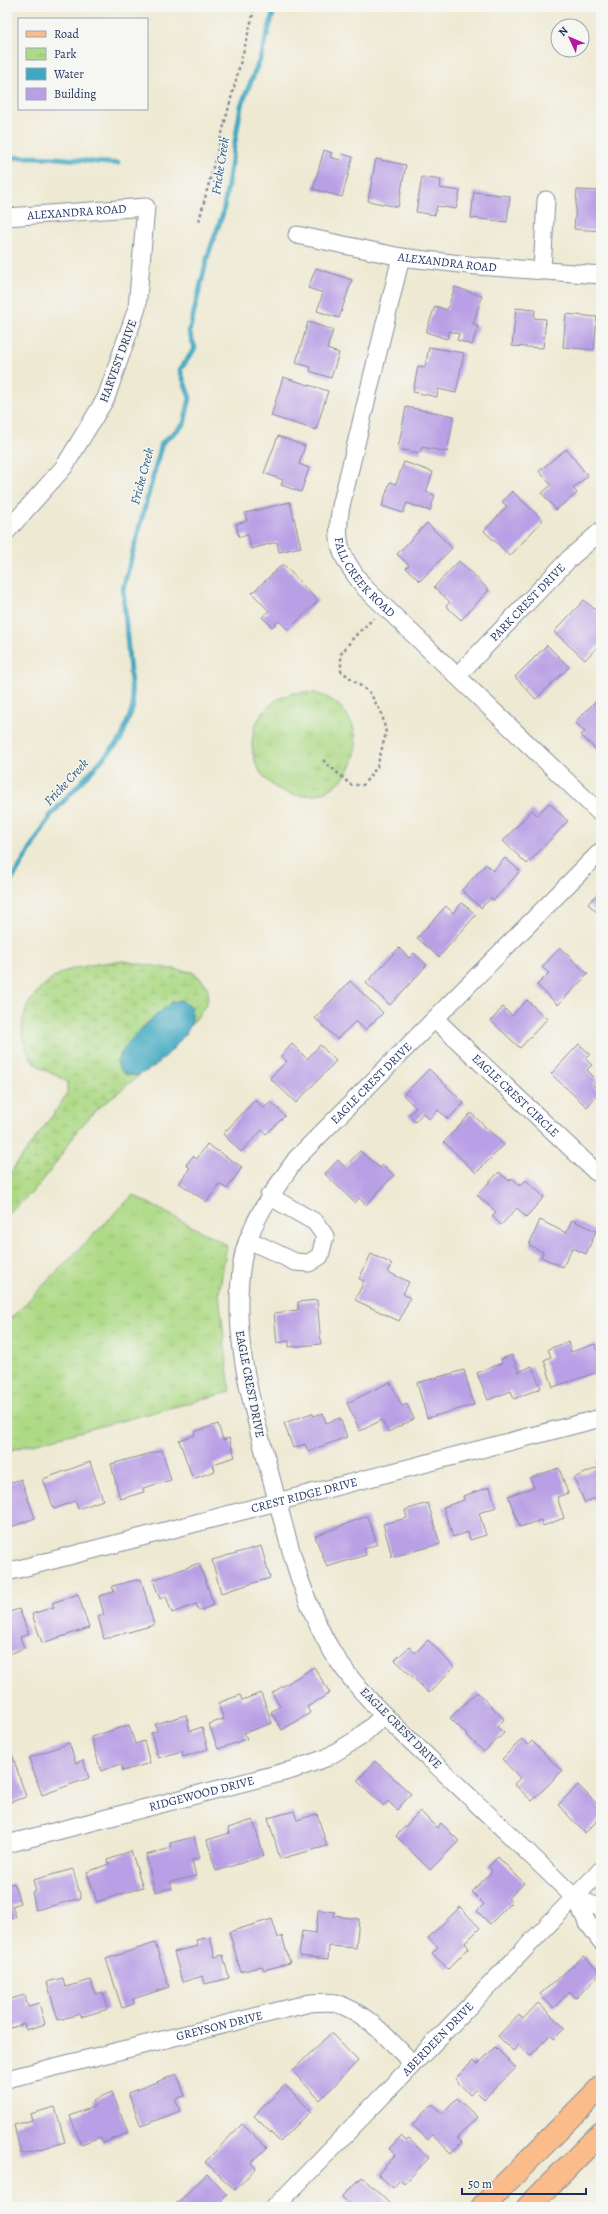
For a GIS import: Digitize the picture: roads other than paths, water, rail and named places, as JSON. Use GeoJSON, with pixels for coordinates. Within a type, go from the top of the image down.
{"type":"FeatureCollection","features":[{"type":"Feature","properties":{"kind":"main road"},"geometry":{"type":"LineString","coordinates":[[482,2207],[601,2087]]}},
{"type":"Feature","properties":{"kind":"main road"},"geometry":{"type":"LineString","coordinates":[[528,2207],[601,2133]]}},
{"type":"Feature","properties":{"kind":"street"},"geometry":{"type":"LineString","coordinates":[[542,271],[546,200]]}},
{"type":"Feature","properties":{"kind":"street","name":"ALEXANDRA ROAD"},"geometry":{"type":"LineString","coordinates":[[7,217],[146,207]]}},
{"type":"Feature","properties":{"kind":"street","name":"HARVEST DRIVE"},"geometry":{"type":"LineString","coordinates":[[7,531],[64,467],[106,398],[137,308],[146,207]]}},
{"type":"Feature","properties":{"kind":"street","name":"ALEXANDRA ROAD"},"geometry":{"type":"LineString","coordinates":[[297,235],[400,257],[542,271],[601,274]]}},
{"type":"Feature","properties":{"kind":"street","name":"FALL CREEK ROAD"},"geometry":{"type":"LineString","coordinates":[[400,257],[337,528],[339,548],[349,568],[365,588],[601,814]]}},
{"type":"Feature","properties":{"kind":"street","name":"PARK CREST DRIVE"},"geometry":{"type":"LineString","coordinates":[[457,676],[570,558],[601,532]]}},
{"type":"Feature","properties":{"kind":"street","name":"EAGLE CREST DRIVE"},"geometry":{"type":"LineString","coordinates":[[601,850],[296,1159],[269,1196],[249,1240],[242,1260],[237,1307],[242,1352],[252,1404],[278,1503],[294,1559],[313,1614],[333,1654],[384,1715],[575,1898],[586,1922],[601,1941]]}},
{"type":"Feature","properties":{"kind":"street","name":"EAGLE CREST CIRCLE"},"geometry":{"type":"LineString","coordinates":[[435,1019],[596,1172]]}},
{"type":"Feature","properties":{"kind":"street"},"geometry":{"type":"LineString","coordinates":[[249,1240],[295,1262],[309,1263],[320,1256],[325,1236],[315,1222],[269,1196]]}},
{"type":"Feature","properties":{"kind":"street","name":"CREST RIDGE DRIVE"},"geometry":{"type":"LineString","coordinates":[[7,1572],[118,1542],[278,1503],[601,1418]]}},
{"type":"Feature","properties":{"kind":"street","name":"RIDGEWOOD DRIVE"},"geometry":{"type":"LineString","coordinates":[[7,1844],[292,1770],[326,1758],[352,1742],[384,1715]]}},
{"type":"Feature","properties":{"kind":"street","name":"ABERDEEN DRIVE"},"geometry":{"type":"LineString","coordinates":[[275,2207],[601,1870]]}},
{"type":"Feature","properties":{"kind":"street","name":"EAGLE CREST DRIVE"},"geometry":{"type":"LineString","coordinates":[[575,1898],[601,1908]]}},
{"type":"Feature","properties":{"kind":"street","name":"GREYSON DRIVE"},"geometry":{"type":"LineString","coordinates":[[7,2079],[310,2002],[334,2003],[352,2010],[372,2023],[414,2064]]}},
{"type":"Feature","properties":{"kind":"water"},"geometry":{"type":"Polygon","coordinates":[[[181,1000],[191,1007],[192,1019],[190,1026],[177,1045],[156,1065],[144,1072],[133,1075],[124,1073],[117,1063],[120,1055],[132,1038],[172,1002],[181,1000]]]}},
{"type":"Feature","properties":{"kind":"waterway","name":"Fricke Creek"},"geometry":{"type":"LineString","coordinates":[[7,888],[51,815],[121,739],[133,707],[123,589],[162,443],[184,424],[190,398],[180,370],[195,348],[189,332],[208,255],[223,213],[241,106],[260,59],[275,7]]}},
{"type":"Feature","properties":{"kind":"waterway"},"geometry":{"type":"LineString","coordinates":[[7,158],[52,158],[118,163]]}}]}
